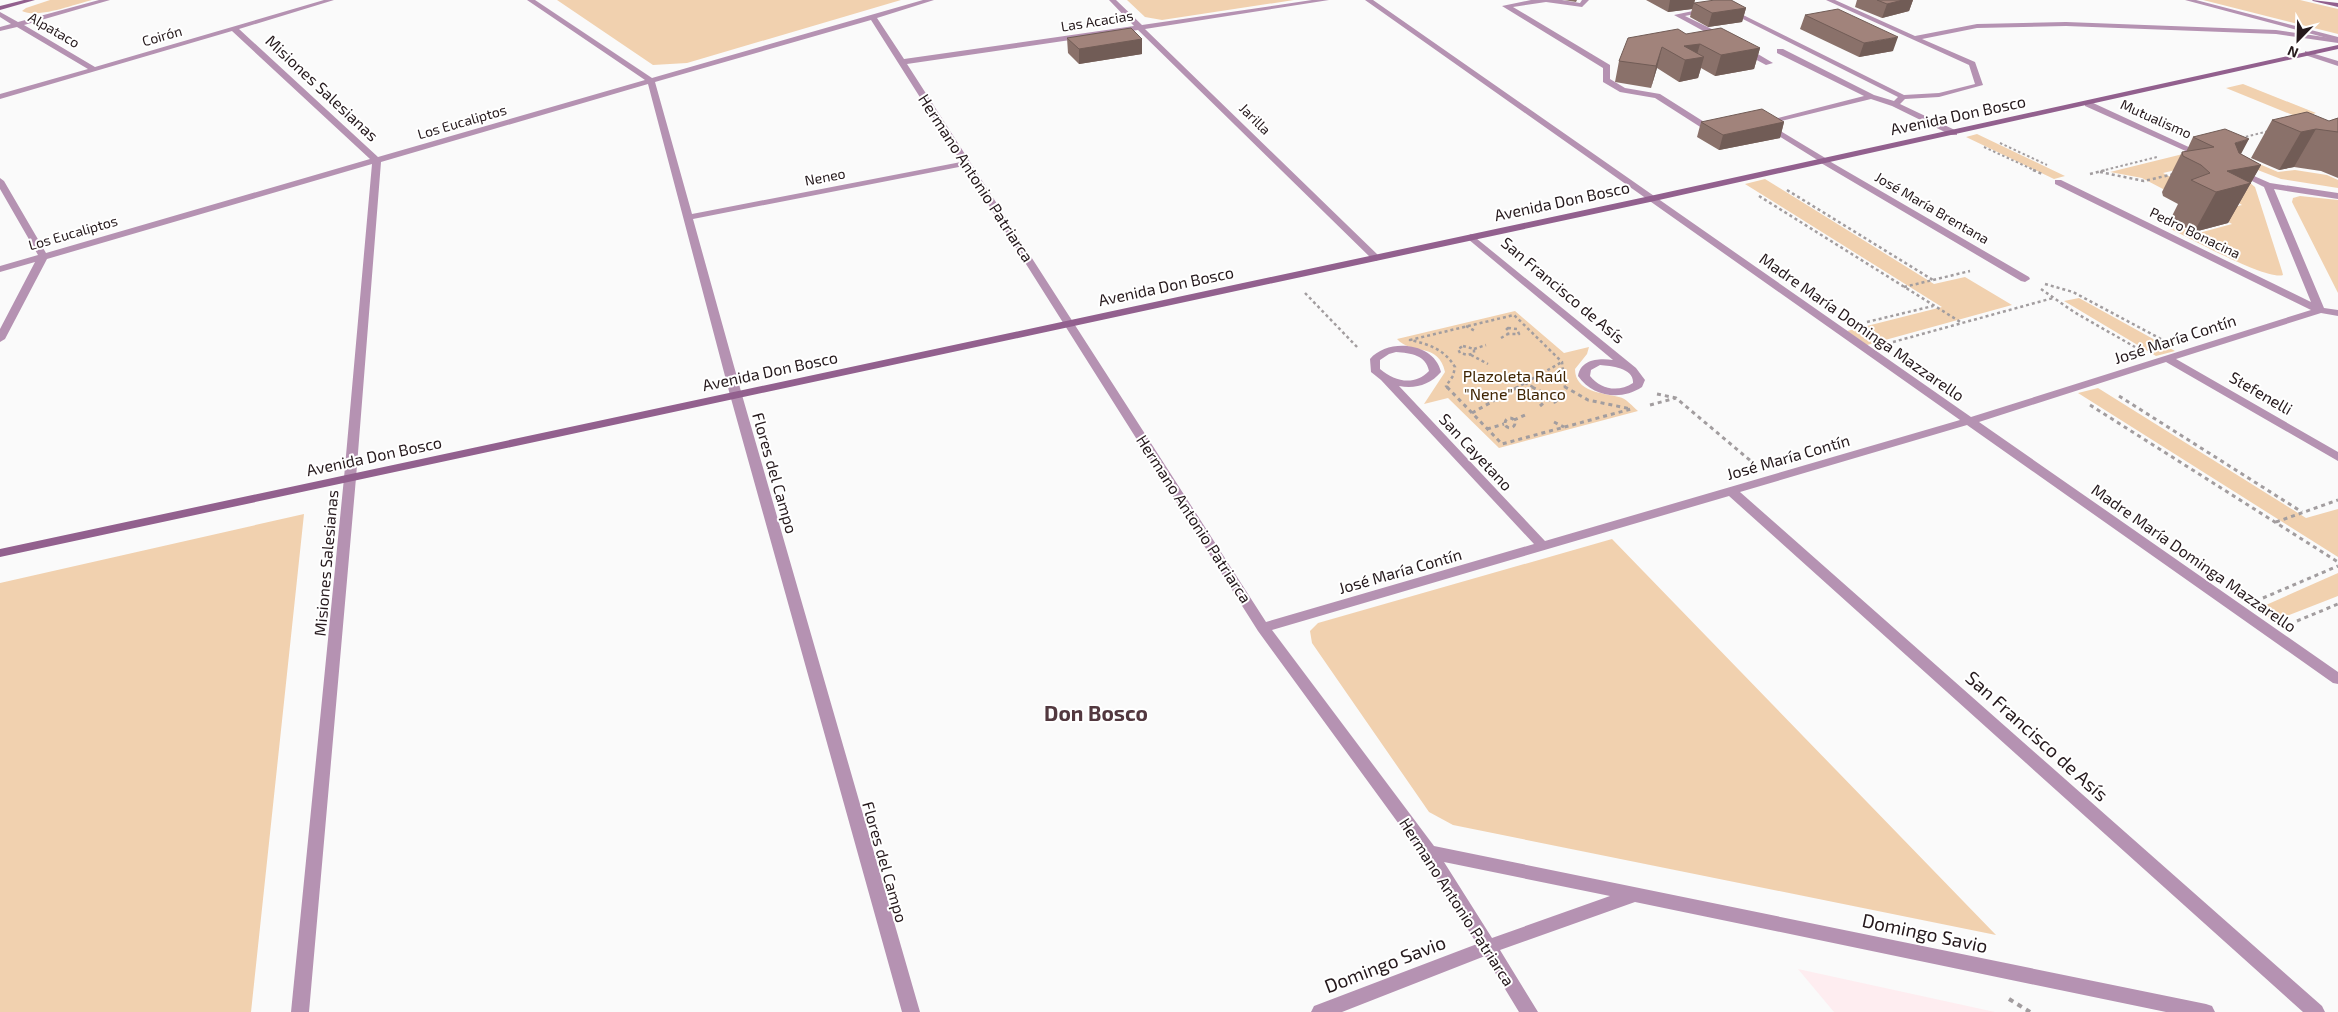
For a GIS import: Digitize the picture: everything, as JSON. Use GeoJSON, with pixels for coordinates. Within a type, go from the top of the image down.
{"type":"FeatureCollection","features":[{"type":"Feature","properties":{"kind":"main road"},"geometry":{"type":"LineString","coordinates":[[0,8],[32,0]]}},
{"type":"Feature","properties":{"kind":"main road"},"geometry":{"type":"LineString","coordinates":[[2314,0],[2338,5]]}},
{"type":"Feature","properties":{"kind":"main road","name":"Avenida Don Bosco"},"geometry":{"type":"LineString","coordinates":[[0,553],[1763,175],[2338,47]]}},
{"type":"Feature","properties":{"kind":"street"},"geometry":{"type":"LineString","coordinates":[[0,28],[107,0]]}},
{"type":"Feature","properties":{"kind":"street","name":"Coirón"},"geometry":{"type":"LineString","coordinates":[[0,97],[331,0]]}},
{"type":"Feature","properties":{"kind":"street"},"geometry":{"type":"LineString","coordinates":[[530,0],[651,81]]}},
{"type":"Feature","properties":{"kind":"street","name":"Los Eucaliptos"},"geometry":{"type":"LineString","coordinates":[[0,269],[931,0]]}},
{"type":"Feature","properties":{"kind":"street","name":"Jarilla"},"geometry":{"type":"LineString","coordinates":[[1112,0],[1141,26],[1376,258]]}},
{"type":"Feature","properties":{"kind":"street","name":"Las Acacias"},"geometry":{"type":"LineString","coordinates":[[902,62],[1326,0]]}},
{"type":"Feature","properties":{"kind":"street","name":"Madre María Dominga Mazzarello"},"geometry":{"type":"LineString","coordinates":[[1368,0],[2338,679]]}},
{"type":"Feature","properties":{"kind":"street"},"geometry":{"type":"LineString","coordinates":[[1586,0],[1582,5],[1546,0],[1506,6],[1607,66],[1606,80],[1624,90],[1657,96],[1708,128],[1727,125]]}},
{"type":"Feature","properties":{"kind":"street"},"geometry":{"type":"LineString","coordinates":[[1724,8],[1903,97],[1939,95],[1979,85],[1972,64],[1829,0]]}},
{"type":"Feature","properties":{"kind":"street"},"geometry":{"type":"LineString","coordinates":[[2188,0],[2338,40]]}},
{"type":"Feature","properties":{"kind":"street"},"geometry":{"type":"LineString","coordinates":[[1715,9],[1678,15],[1730,42]]}},
{"type":"Feature","properties":{"kind":"street","name":"Alpataco"},"geometry":{"type":"LineString","coordinates":[[0,14],[94,69]]}},
{"type":"Feature","properties":{"kind":"street","name":"Hermano Antonio Patriarca"},"geometry":{"type":"LineString","coordinates":[[873,17],[1263,628],[1429,852],[1528,1012]]}},
{"type":"Feature","properties":{"kind":"street"},"geometry":{"type":"LineString","coordinates":[[1915,38],[1977,26],[2066,24],[2276,32],[2338,40]]}},
{"type":"Feature","properties":{"kind":"street","name":"Misiones Salesianas"},"geometry":{"type":"LineString","coordinates":[[234,29],[377,161],[350,478],[300,1012]]}},
{"type":"Feature","properties":{"kind":"street"},"geometry":{"type":"LineString","coordinates":[[1738,46],[1769,62]]}},
{"type":"Feature","properties":{"kind":"street"},"geometry":{"type":"LineString","coordinates":[[1755,55],[1803,47]]}},
{"type":"Feature","properties":{"kind":"street"},"geometry":{"type":"LineString","coordinates":[[1780,51],[1871,97],[1895,104],[1954,133]]}},
{"type":"Feature","properties":{"kind":"street"},"geometry":{"type":"LineString","coordinates":[[2308,53],[2338,64]]}},
{"type":"Feature","properties":{"kind":"street","name":"Flores del Campo"},"geometry":{"type":"LineString","coordinates":[[651,81],[736,395],[911,1012]]}},
{"type":"Feature","properties":{"kind":"street","name":"José María Brentana"},"geometry":{"type":"LineString","coordinates":[[1871,97],[1758,122],[2025,279]]}},
{"type":"Feature","properties":{"kind":"street"},"geometry":{"type":"LineString","coordinates":[[1895,104],[1903,97]]}},
{"type":"Feature","properties":{"kind":"street","name":"Mutualismo"},"geometry":{"type":"LineString","coordinates":[[2088,104],[2212,160]]}},
{"type":"Feature","properties":{"kind":"street","name":"Neneo"},"geometry":{"type":"LineString","coordinates":[[688,217],[967,163]]}},
{"type":"Feature","properties":{"kind":"street"},"geometry":{"type":"LineString","coordinates":[[2228,167],[2268,185],[2338,196]]}},
{"type":"Feature","properties":{"kind":"street"},"geometry":{"type":"LineString","coordinates":[[0,181],[43,256],[0,339]]}},
{"type":"Feature","properties":{"kind":"street","name":"Pedro Bonacina"},"geometry":{"type":"LineString","coordinates":[[2058,182],[2320,310]]}},
{"type":"Feature","properties":{"kind":"street"},"geometry":{"type":"LineString","coordinates":[[2268,185],[2320,310]]}},
{"type":"Feature","properties":{"kind":"street","name":"San Francisco de Asís"},"geometry":{"type":"LineString","coordinates":[[1471,238],[1632,370]]}},
{"type":"Feature","properties":{"kind":"street","name":"José María Contín"},"geometry":{"type":"LineString","coordinates":[[1263,628],[1968,421],[2320,310],[2338,313]]}},
{"type":"Feature","properties":{"kind":"street"},"geometry":{"type":"LineString","coordinates":[[1379,355],[1396,350],[1416,352],[1431,360],[1435,366],[1435,372],[1425,381],[1405,384],[1386,379]]}},
{"type":"Feature","properties":{"kind":"street","name":"San Cayetano"},"geometry":{"type":"LineString","coordinates":[[1379,355],[1373,364],[1375,370],[1386,379],[1543,546]]}},
{"type":"Feature","properties":{"kind":"street","name":"Stefenelli"},"geometry":{"type":"LineString","coordinates":[[2163,359],[2338,457]]}},
{"type":"Feature","properties":{"kind":"street","name":"San Francisco de Asís"},"geometry":{"type":"LineString","coordinates":[[1632,370],[1618,364],[1600,362],[1587,367],[1584,376],[1587,381],[1601,390],[1619,392],[1634,388]]}},
{"type":"Feature","properties":{"kind":"street"},"geometry":{"type":"LineString","coordinates":[[1632,370],[1639,380],[1634,388]]}},
{"type":"Feature","properties":{"kind":"street","name":"San Francisco de Asís"},"geometry":{"type":"LineString","coordinates":[[1731,491],[2316,1012]]}},
{"type":"Feature","properties":{"kind":"street","name":"Domingo Savio"},"geometry":{"type":"LineString","coordinates":[[1429,852],[2206,1012]]}},
{"type":"Feature","properties":{"kind":"street","name":"Domingo Savio"},"geometry":{"type":"LineString","coordinates":[[1320,1012],[1488,947],[1635,895]]}},
{"type":"Feature","properties":{"kind":"path"},"geometry":{"type":"LineString","coordinates":[[1971,129],[2048,166]]}},
{"type":"Feature","properties":{"kind":"path"},"geometry":{"type":"LineString","coordinates":[[1954,133],[2058,182]]}},
{"type":"Feature","properties":{"kind":"path"},"geometry":{"type":"LineString","coordinates":[[1763,175],[1933,280]]}},
{"type":"Feature","properties":{"kind":"path"},"geometry":{"type":"LineString","coordinates":[[1735,181],[1962,323]]}},
{"type":"Feature","properties":{"kind":"path"},"geometry":{"type":"LineString","coordinates":[[1904,287],[2000,264]]}},
{"type":"Feature","properties":{"kind":"path"},"geometry":{"type":"LineString","coordinates":[[1289,277],[1360,351],[1379,355]]}},
{"type":"Feature","properties":{"kind":"path"},"geometry":{"type":"LineString","coordinates":[[2025,279],[2054,298],[2163,359]]}},
{"type":"Feature","properties":{"kind":"path"},"geometry":{"type":"LineString","coordinates":[[2025,279],[2073,292],[2185,352]]}},
{"type":"Feature","properties":{"kind":"path"},"geometry":{"type":"LineString","coordinates":[[1866,350],[2054,298]]}},
{"type":"Feature","properties":{"kind":"path"},"geometry":{"type":"LineString","coordinates":[[1837,330],[1934,306]]}},
{"type":"Feature","properties":{"kind":"path"},"geometry":{"type":"LineString","coordinates":[[1631,409],[1588,400],[1566,388],[1562,378],[1565,369],[1562,362],[1514,315],[1410,340],[1426,344],[1450,357],[1455,367],[1453,376],[1446,386],[1502,444],[1640,407]]}},
{"type":"Feature","properties":{"kind":"path"},"geometry":{"type":"LineString","coordinates":[[1466,326],[1474,330]]}},
{"type":"Feature","properties":{"kind":"path"},"geometry":{"type":"LineString","coordinates":[[1508,334],[1506,330],[1508,328],[1518,330],[1527,328]]}},
{"type":"Feature","properties":{"kind":"path"},"geometry":{"type":"LineString","coordinates":[[1501,338],[1508,334],[1519,334],[1518,330]]}},
{"type":"Feature","properties":{"kind":"path"},"geometry":{"type":"LineString","coordinates":[[1486,345],[1474,349],[1463,346],[1458,349],[1463,354],[1470,355],[1488,364]]}},
{"type":"Feature","properties":{"kind":"path"},"geometry":{"type":"LineString","coordinates":[[1470,355],[1474,353],[1474,349]]}},
{"type":"Feature","properties":{"kind":"path"},"geometry":{"type":"LineString","coordinates":[[1472,413],[1562,362]]}},
{"type":"Feature","properties":{"kind":"path"},"geometry":{"type":"LineString","coordinates":[[2095,381],[2302,512]]}},
{"type":"Feature","properties":{"kind":"path"},"geometry":{"type":"LineString","coordinates":[[1524,383],[1548,397],[1540,406]]}},
{"type":"Feature","properties":{"kind":"path"},"geometry":{"type":"LineString","coordinates":[[1634,388],[1676,398],[1771,479]]}},
{"type":"Feature","properties":{"kind":"path"},"geometry":{"type":"LineString","coordinates":[[2066,390],[2276,522],[2338,564]]}},
{"type":"Feature","properties":{"kind":"path"},"geometry":{"type":"LineString","coordinates":[[1649,405],[1676,398]]}},
{"type":"Feature","properties":{"kind":"path"},"geometry":{"type":"LineString","coordinates":[[1504,424],[1507,420],[1513,420],[1525,414]]}},
{"type":"Feature","properties":{"kind":"path"},"geometry":{"type":"LineString","coordinates":[[1487,429],[1504,424],[1515,426],[1516,423],[1513,420]]}},
{"type":"Feature","properties":{"kind":"path"},"geometry":{"type":"LineString","coordinates":[[1554,422],[1564,427]]}},
{"type":"Feature","properties":{"kind":"path"},"geometry":{"type":"LineString","coordinates":[[2276,522],[2338,500]]}},
{"type":"Feature","properties":{"kind":"path"},"geometry":{"type":"LineString","coordinates":[[2238,609],[2338,564]]}},
{"type":"Feature","properties":{"kind":"path"},"geometry":{"type":"LineString","coordinates":[[2271,632],[2338,604]]}},
{"type":"Feature","properties":{"kind":"shaded area"},"geometry":{"type":"Polygon","coordinates":[[[1798,969],[1995,1012],[1834,1012],[1798,969]]]}},
{"type":"Feature","properties":{"kind":"green space"},"geometry":{"type":"Polygon","coordinates":[[[50,0],[92,0],[47,12],[29,13],[22,11],[50,0]]]}},
{"type":"Feature","properties":{"kind":"green space"},"geometry":{"type":"Polygon","coordinates":[[[557,0],[901,0],[687,63],[653,65],[557,0]]]}},
{"type":"Feature","properties":{"kind":"green space"},"geometry":{"type":"Polygon","coordinates":[[[1127,0],[1294,0],[1162,20],[1145,17],[1127,0]]]}},
{"type":"Feature","properties":{"kind":"green space"},"geometry":{"type":"Polygon","coordinates":[[[2203,0],[2300,0],[2338,9],[2338,34],[2203,0]]]}},
{"type":"Feature","properties":{"kind":"green space"},"geometry":{"type":"Polygon","coordinates":[[[2243,84],[2316,113],[2300,118],[2226,88],[2243,84]]]}},
{"type":"Feature","properties":{"kind":"green space"},"geometry":{"type":"Polygon","coordinates":[[[1977,134],[2065,176],[2054,179],[1966,137],[1977,134]]]}},
{"type":"Feature","properties":{"kind":"green space"},"geometry":{"type":"Polygon","coordinates":[[[2183,154],[2205,163],[2163,173],[2184,184],[2163,189],[2142,178],[2110,172],[2183,154]]]}},
{"type":"Feature","properties":{"kind":"green space"},"geometry":{"type":"Polygon","coordinates":[[[2250,160],[2278,172],[2295,170],[2327,175],[2338,180],[2338,188],[2281,179],[2237,162],[2250,160]]]}},
{"type":"Feature","properties":{"kind":"green space"},"geometry":{"type":"Polygon","coordinates":[[[2244,178],[2255,187],[2283,275],[2262,272],[2171,229],[2169,221],[2195,234],[2232,224],[2211,212],[2242,205],[2222,193],[2244,178]]]}},
{"type":"Feature","properties":{"kind":"green space"},"geometry":{"type":"Polygon","coordinates":[[[1765,179],[1934,284],[1965,277],[2012,305],[1867,345],[1847,331],[1942,307],[1745,184],[1765,179]]]}},
{"type":"Feature","properties":{"kind":"green space"},"geometry":{"type":"Polygon","coordinates":[[[2300,196],[2338,200],[2338,293],[2292,202],[2293,198],[2300,196]]]}},
{"type":"Feature","properties":{"kind":"green space"},"geometry":{"type":"Polygon","coordinates":[[[2079,298],[2175,351],[2156,356],[2064,301],[2079,298]]]}},
{"type":"Feature","properties":{"kind":"green space","name":"Plazoleta Raúl \"Nene\" Blanco"},"geometry":{"type":"Polygon","coordinates":[[[1515,311],[1564,353],[1589,347],[1587,354],[1575,369],[1576,377],[1580,383],[1591,390],[1622,398],[1638,411],[1499,448],[1448,398],[1424,404],[1445,372],[1442,363],[1437,356],[1424,350],[1410,347],[1397,339],[1515,311]]]}},
{"type":"Feature","properties":{"kind":"green space"},"geometry":{"type":"Polygon","coordinates":[[[2098,388],[2306,518],[2338,509],[2338,557],[2078,393],[2098,388]]]}},
{"type":"Feature","properties":{"kind":"green space"},"geometry":{"type":"Polygon","coordinates":[[[304,514],[251,1012],[0,1012],[0,583],[304,514]]]}},
{"type":"Feature","properties":{"kind":"green space"},"geometry":{"type":"Polygon","coordinates":[[[1612,539],[1996,935],[1453,825],[1429,812],[1312,643],[1310,631],[1318,623],[1612,539]]]}},
{"type":"Feature","properties":{"kind":"green space"},"geometry":{"type":"Polygon","coordinates":[[[2338,573],[2338,596],[2274,621],[2257,609],[2338,573]]]}},
{"type":"Feature","properties":{"kind":"building"},"geometry":{"type":"Polygon","coordinates":[[[1731,0],[1746,8],[1712,13],[1694,3],[1731,0]]]}},
{"type":"Feature","properties":{"kind":"building"},"geometry":{"type":"Polygon","coordinates":[[[1877,0],[1903,0],[1887,4],[1877,0]]]}},
{"type":"Feature","properties":{"kind":"building"},"geometry":{"type":"Polygon","coordinates":[[[1838,9],[1898,37],[1864,43],[1805,15],[1838,9]]]}},
{"type":"Feature","properties":{"kind":"building"},"geometry":{"type":"Polygon","coordinates":[[[1131,28],[1142,39],[1079,49],[1067,38],[1131,28]]]}},
{"type":"Feature","properties":{"kind":"building"},"geometry":{"type":"Polygon","coordinates":[[[1721,28],[1760,48],[1721,55],[1700,44],[1684,46],[1704,57],[1685,60],[1662,47],[1656,66],[1619,61],[1628,38],[1678,29],[1686,34],[1721,28]]]}},
{"type":"Feature","properties":{"kind":"building"},"geometry":{"type":"Polygon","coordinates":[[[1762,109],[1784,122],[1723,135],[1701,122],[1762,109]]]}},
{"type":"Feature","properties":{"kind":"building"},"geometry":{"type":"Polygon","coordinates":[[[2307,112],[2329,121],[2338,118],[2338,132],[2316,129],[2301,132],[2272,120],[2307,112]]]}},
{"type":"Feature","properties":{"kind":"building"},"geometry":{"type":"Polygon","coordinates":[[[2225,129],[2249,139],[2235,143],[2239,153],[2261,165],[2227,171],[2251,183],[2216,192],[2191,180],[2210,173],[2201,165],[2183,156],[2182,152],[2214,147],[2193,137],[2225,129]]]}},
{"type":"Feature","properties":{"kind":"district","name":"Don Bosco"},"geometry":{"type":"Point","coordinates":[1096,714]}}]}
